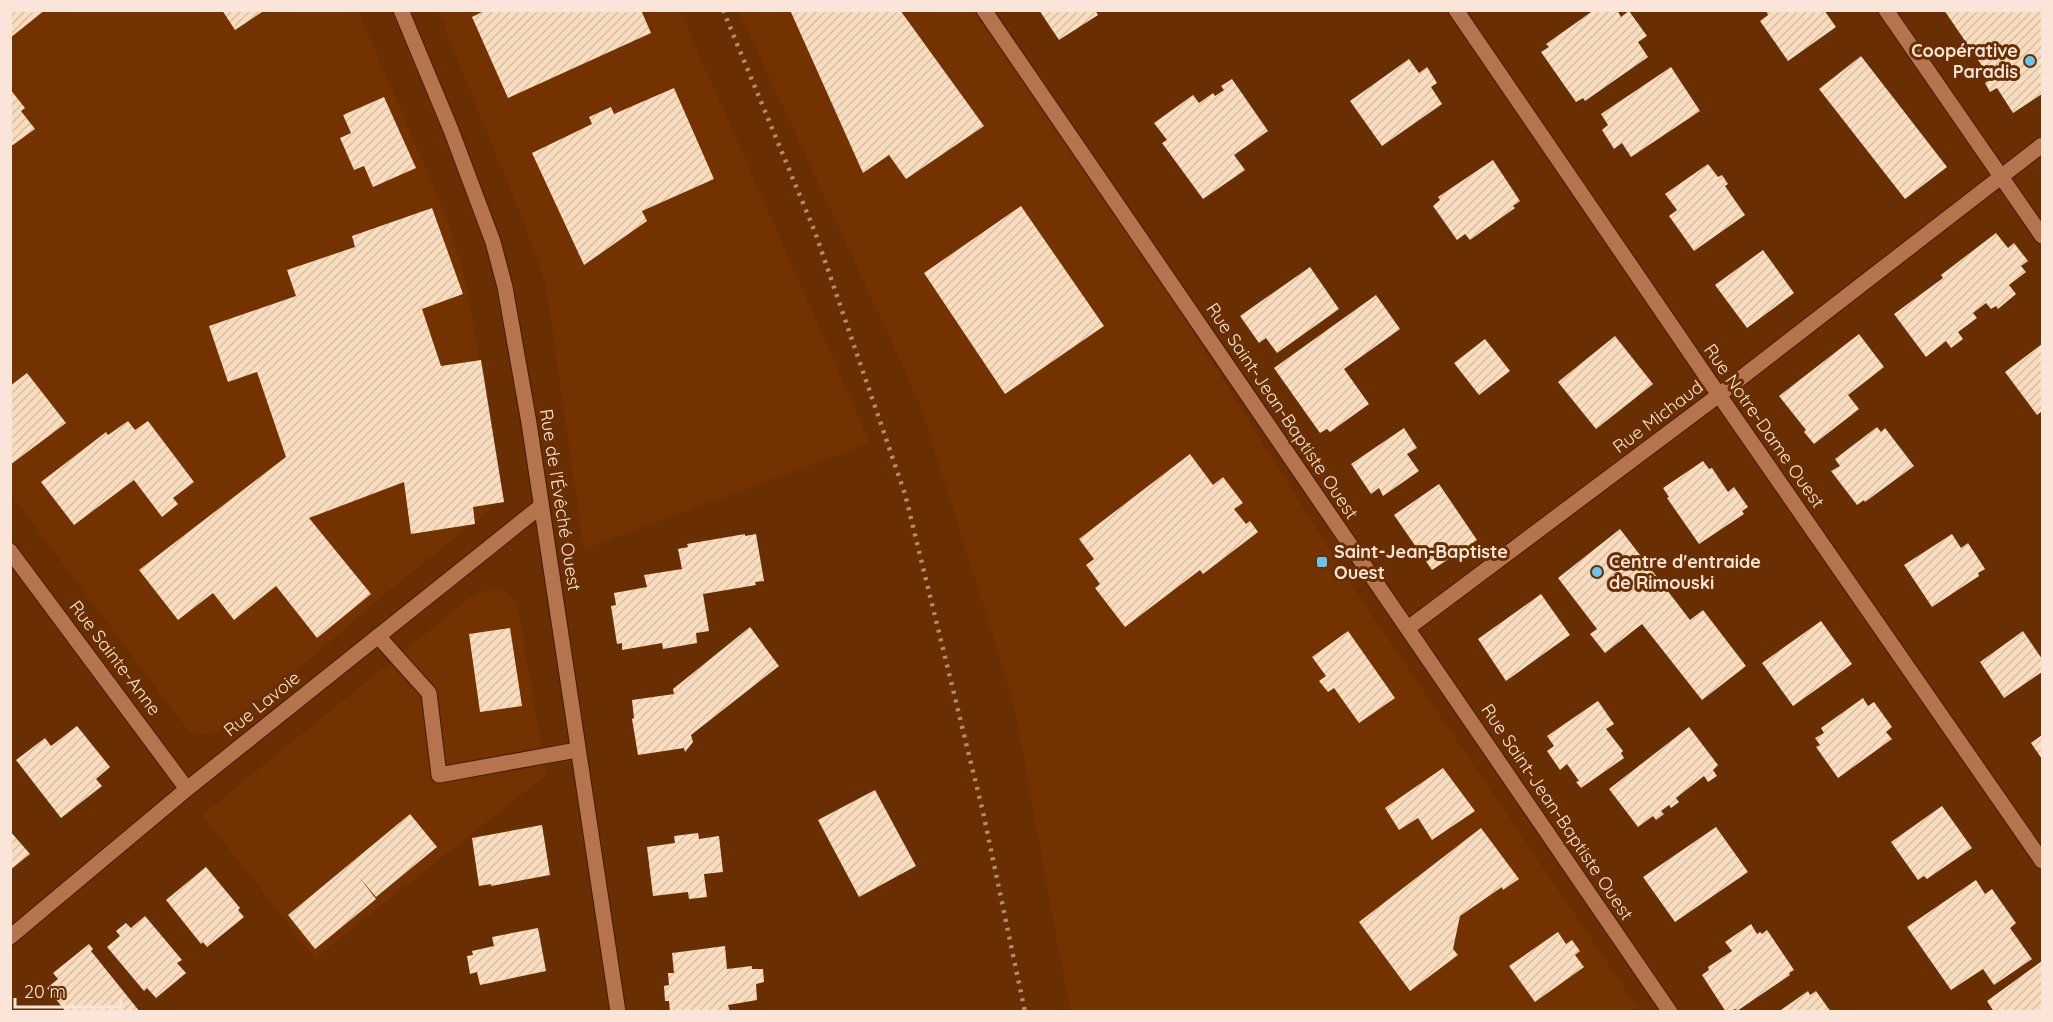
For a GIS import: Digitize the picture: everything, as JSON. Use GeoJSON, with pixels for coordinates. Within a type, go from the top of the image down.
{"type":"FeatureCollection","features":[{"type":"Feature","properties":{"kind":"street","name":"Rue de l'Évêché Ouest"},"geometry":{"type":"LineString","coordinates":[[401,10],[451,130],[493,242],[505,287],[529,423],[618,1011]]}},
{"type":"Feature","properties":{"kind":"street","name":"Rue Saint-Jean-Baptiste Ouest"},"geometry":{"type":"LineString","coordinates":[[984,10],[1670,1011]]}},
{"type":"Feature","properties":{"kind":"street","name":"Rue Notre-Dame Ouest"},"geometry":{"type":"LineString","coordinates":[[1456,10],[1719,395],[2043,861]]}},
{"type":"Feature","properties":{"kind":"street"},"geometry":{"type":"LineString","coordinates":[[1886,10],[2043,237]]}},
{"type":"Feature","properties":{"kind":"street","name":"Rue Michaud"},"geometry":{"type":"LineString","coordinates":[[1408,628],[1719,395],[2043,145]]}},
{"type":"Feature","properties":{"kind":"street","name":"Rue Lavoie"},"geometry":{"type":"LineString","coordinates":[[10,937],[187,789],[541,506]]}},
{"type":"Feature","properties":{"kind":"street","name":"Rue Sainte-Anne"},"geometry":{"type":"LineString","coordinates":[[10,551],[187,789]]}},
{"type":"Feature","properties":{"kind":"street"},"geometry":{"type":"LineString","coordinates":[[378,636],[429,693],[439,775],[577,750]]}},
{"type":"Feature","properties":{"kind":"shaded area"},"geometry":{"type":"Polygon","coordinates":[[[11,11],[358,11],[446,215],[467,285],[500,488],[499,497],[487,512],[371,605],[321,650],[220,730],[205,735],[193,733],[184,725],[11,494],[11,11]]]}},
{"type":"Feature","properties":{"kind":"shaded area"},"geometry":{"type":"Polygon","coordinates":[[[438,11],[680,11],[870,443],[584,549],[546,284],[438,11]]]}},
{"type":"Feature","properties":{"kind":"shaded area"},"geometry":{"type":"Polygon","coordinates":[[[739,11],[992,11],[1351,584],[1640,1011],[1070,1011],[1013,700],[920,404],[739,11]]]}},
{"type":"Feature","properties":{"kind":"shaded area"},"geometry":{"type":"Polygon","coordinates":[[[490,589],[505,592],[515,599],[518,607],[546,775],[315,958],[202,815],[471,597],[490,589]]]}},
{"type":"Feature","properties":{"kind":"building"},"geometry":{"type":"Polygon","coordinates":[[[10,10],[45,10],[10,38],[10,10]]]}},
{"type":"Feature","properties":{"kind":"building"},"geometry":{"type":"Polygon","coordinates":[[[222,10],[265,10],[235,30],[222,10]]]}},
{"type":"Feature","properties":{"kind":"building"},"geometry":{"type":"Polygon","coordinates":[[[486,10],[641,10],[651,33],[508,98],[472,17],[486,10]]]}},
{"type":"Feature","properties":{"kind":"building"},"geometry":{"type":"Polygon","coordinates":[[[790,10],[900,10],[984,126],[906,179],[889,155],[863,173],[790,10]]]}},
{"type":"Feature","properties":{"kind":"building"},"geometry":{"type":"Polygon","coordinates":[[[1039,10],[1095,10],[1098,15],[1059,40],[1039,10]]]}},
{"type":"Feature","properties":{"kind":"building"},"geometry":{"type":"Polygon","coordinates":[[[1594,10],[1617,10],[1621,17],[1629,11],[1647,36],[1638,42],[1648,57],[1585,101],[1583,98],[1576,102],[1541,52],[1549,47],[1546,44],[1594,10]]]}},
{"type":"Feature","properties":{"kind":"building"},"geometry":{"type":"Polygon","coordinates":[[[1766,10],[1824,10],[1836,27],[1788,61],[1760,21],[1768,15],[1766,10]]]}},
{"type":"Feature","properties":{"kind":"building"},"geometry":{"type":"Polygon","coordinates":[[[1944,10],[2042,10],[2042,94],[2013,113],[1997,88],[1990,92],[1985,83],[1991,79],[1944,10]]]}},
{"type":"Feature","properties":{"kind":"building"},"geometry":{"type":"Polygon","coordinates":[[[1861,56],[1947,167],[1905,199],[1819,89],[1861,56]]]}},
{"type":"Feature","properties":{"kind":"building"},"geometry":{"type":"Polygon","coordinates":[[[1409,59],[1419,73],[1427,67],[1437,83],[1431,87],[1442,104],[1382,146],[1350,101],[1409,59]]]}},
{"type":"Feature","properties":{"kind":"building"},"geometry":{"type":"Polygon","coordinates":[[[1671,67],[1700,111],[1631,157],[1622,143],[1614,149],[1602,130],[1608,125],[1601,114],[1671,67]]]}},
{"type":"Feature","properties":{"kind":"building"},"geometry":{"type":"Polygon","coordinates":[[[1232,79],[1268,131],[1234,155],[1245,170],[1203,199],[1162,143],[1167,140],[1154,123],[1193,95],[1199,103],[1213,93],[1215,96],[1224,90],[1221,86],[1232,79]]]}},
{"type":"Feature","properties":{"kind":"building"},"geometry":{"type":"Polygon","coordinates":[[[674,88],[714,179],[642,211],[647,221],[584,265],[532,153],[592,124],[589,117],[611,107],[614,114],[674,88]]]}},
{"type":"Feature","properties":{"kind":"building"},"geometry":{"type":"Polygon","coordinates":[[[10,89],[25,108],[21,111],[35,129],[10,147],[10,89]]]}},
{"type":"Feature","properties":{"kind":"building"},"geometry":{"type":"Polygon","coordinates":[[[384,97],[416,168],[373,187],[364,166],[354,170],[340,138],[351,133],[343,115],[384,97]]]}},
{"type":"Feature","properties":{"kind":"building"},"geometry":{"type":"Polygon","coordinates":[[[1493,160],[1520,201],[1513,206],[1515,208],[1470,240],[1465,234],[1457,240],[1433,206],[1440,200],[1438,197],[1493,160]]]}},
{"type":"Feature","properties":{"kind":"building"},"geometry":{"type":"Polygon","coordinates":[[[1708,164],[1718,177],[1722,175],[1728,184],[1725,186],[1745,215],[1694,251],[1669,216],[1677,210],[1665,194],[1708,164]]]}},
{"type":"Feature","properties":{"kind":"building"},"geometry":{"type":"Polygon","coordinates":[[[1021,206],[1104,326],[1005,394],[924,273],[1021,206]]]}},
{"type":"Feature","properties":{"kind":"building"},"geometry":{"type":"Polygon","coordinates":[[[432,208],[463,294],[422,309],[441,366],[481,360],[504,502],[473,507],[475,524],[411,534],[404,482],[309,518],[371,594],[317,638],[276,586],[234,620],[213,593],[178,620],[139,570],[286,457],[257,372],[228,382],[209,326],[296,296],[287,270],[355,247],[352,236],[432,208]]]}},
{"type":"Feature","properties":{"kind":"building"},"geometry":{"type":"Polygon","coordinates":[[[1996,233],[2008,248],[2014,243],[2028,261],[2021,266],[2026,272],[2009,285],[2016,294],[1998,309],[1996,306],[1991,309],[1986,303],[1973,313],[1977,318],[1958,332],[1963,339],[1951,348],[1946,341],[1926,357],[1894,314],[1943,278],[1941,275],[1996,233]]]}},
{"type":"Feature","properties":{"kind":"building"},"geometry":{"type":"Polygon","coordinates":[[[1763,250],[1794,293],[1747,328],[1715,285],[1763,250]]]}},
{"type":"Feature","properties":{"kind":"building"},"geometry":{"type":"Polygon","coordinates":[[[1310,267],[1339,309],[1277,353],[1266,338],[1259,343],[1240,316],[1310,267]]]}},
{"type":"Feature","properties":{"kind":"building"},"geometry":{"type":"Polygon","coordinates":[[[1376,295],[1400,329],[1344,369],[1369,404],[1330,432],[1327,429],[1320,433],[1274,368],[1376,295]]]}},
{"type":"Feature","properties":{"kind":"building"},"geometry":{"type":"Polygon","coordinates":[[[1859,334],[1884,367],[1848,395],[1859,409],[1814,444],[1779,396],[1859,334]]]}},
{"type":"Feature","properties":{"kind":"building"},"geometry":{"type":"Polygon","coordinates":[[[1615,336],[1653,384],[1596,429],[1558,382],[1615,336]]]}},
{"type":"Feature","properties":{"kind":"building"},"geometry":{"type":"Polygon","coordinates":[[[1485,339],[1510,371],[1479,395],[1454,363],[1485,339]]]}},
{"type":"Feature","properties":{"kind":"building"},"geometry":{"type":"Polygon","coordinates":[[[2042,344],[2042,411],[2037,415],[2005,372],[2042,344]]]}},
{"type":"Feature","properties":{"kind":"building"},"geometry":{"type":"Polygon","coordinates":[[[27,373],[66,423],[10,465],[10,386],[27,373]]]}},
{"type":"Feature","properties":{"kind":"building"},"geometry":{"type":"Polygon","coordinates":[[[128,421],[135,430],[148,421],[194,482],[173,498],[178,504],[162,517],[134,480],[74,525],[41,482],[106,432],[108,435],[128,421]]]}},
{"type":"Feature","properties":{"kind":"building"},"geometry":{"type":"Polygon","coordinates":[[[1877,427],[1881,432],[1885,428],[1914,466],[1865,502],[1864,500],[1857,505],[1831,471],[1840,466],[1835,459],[1877,427]]]}},
{"type":"Feature","properties":{"kind":"building"},"geometry":{"type":"Polygon","coordinates":[[[1404,428],[1417,448],[1407,454],[1419,471],[1383,496],[1379,488],[1371,494],[1351,464],[1404,428]]]}},
{"type":"Feature","properties":{"kind":"building"},"geometry":{"type":"Polygon","coordinates":[[[1190,454],[1213,485],[1223,477],[1243,503],[1234,509],[1246,524],[1250,521],[1258,532],[1203,574],[1200,570],[1125,627],[1095,588],[1100,584],[1086,565],[1094,559],[1079,539],[1190,454]]]}},
{"type":"Feature","properties":{"kind":"building"},"geometry":{"type":"Polygon","coordinates":[[[1703,461],[1709,469],[1712,468],[1728,492],[1734,487],[1748,507],[1742,511],[1744,514],[1699,544],[1667,498],[1669,497],[1663,488],[1703,461]]]}},
{"type":"Feature","properties":{"kind":"building"},"geometry":{"type":"Polygon","coordinates":[[[1439,484],[1477,540],[1432,570],[1394,515],[1439,484]]]}},
{"type":"Feature","properties":{"kind":"building"},"geometry":{"type":"Polygon","coordinates":[[[1620,529],[1690,620],[1703,610],[1746,666],[1702,700],[1642,624],[1605,653],[1590,634],[1597,629],[1558,578],[1620,529]]]}},
{"type":"Feature","properties":{"kind":"building"},"geometry":{"type":"Polygon","coordinates":[[[745,534],[745,536],[756,534],[764,581],[755,582],[756,585],[703,594],[709,631],[696,633],[697,643],[663,649],[662,643],[622,650],[622,643],[617,644],[611,606],[616,605],[614,593],[647,587],[644,575],[682,569],[678,549],[688,547],[687,544],[745,534]]]}},
{"type":"Feature","properties":{"kind":"building"},"geometry":{"type":"Polygon","coordinates":[[[1952,534],[1961,548],[1968,543],[1985,569],[1978,573],[1979,576],[1932,607],[1904,565],[1952,534]]]}},
{"type":"Feature","properties":{"kind":"building"},"geometry":{"type":"Polygon","coordinates":[[[1541,594],[1570,635],[1506,681],[1478,639],[1541,594]]]}},
{"type":"Feature","properties":{"kind":"building"},"geometry":{"type":"Polygon","coordinates":[[[1821,621],[1852,664],[1793,706],[1762,663],[1821,621]]]}},
{"type":"Feature","properties":{"kind":"building"},"geometry":{"type":"Polygon","coordinates":[[[750,627],[779,666],[691,735],[693,742],[685,752],[684,748],[638,755],[632,719],[634,718],[632,700],[674,694],[673,689],[750,627]]]}},
{"type":"Feature","properties":{"kind":"building"},"geometry":{"type":"Polygon","coordinates":[[[510,628],[522,706],[480,712],[469,634],[510,628]]]}},
{"type":"Feature","properties":{"kind":"building"},"geometry":{"type":"Polygon","coordinates":[[[1348,631],[1395,698],[1359,723],[1334,688],[1328,692],[1319,681],[1326,676],[1312,657],[1348,631]]]}},
{"type":"Feature","properties":{"kind":"building"},"geometry":{"type":"Polygon","coordinates":[[[2023,631],[2042,659],[2042,672],[2004,698],[1980,662],[2023,631]]]}},
{"type":"Feature","properties":{"kind":"building"},"geometry":{"type":"Polygon","coordinates":[[[1863,698],[1868,706],[1874,702],[1892,727],[1886,732],[1892,739],[1838,778],[1816,747],[1820,745],[1815,738],[1824,733],[1821,728],[1863,698]]]}},
{"type":"Feature","properties":{"kind":"building"},"geometry":{"type":"Polygon","coordinates":[[[1598,701],[1614,724],[1606,729],[1623,751],[1621,753],[1624,758],[1581,788],[1567,764],[1560,770],[1547,751],[1554,746],[1547,736],[1598,701]]]}},
{"type":"Feature","properties":{"kind":"building"},"geometry":{"type":"Polygon","coordinates":[[[77,726],[110,767],[96,779],[102,786],[61,818],[16,760],[45,738],[51,746],[77,726]]]}},
{"type":"Feature","properties":{"kind":"building"},"geometry":{"type":"Polygon","coordinates":[[[1689,727],[1718,765],[1713,770],[1717,776],[1708,782],[1704,776],[1676,798],[1679,802],[1661,811],[1664,814],[1656,820],[1653,816],[1638,827],[1609,789],[1689,727]]]}},
{"type":"Feature","properties":{"kind":"building"},"geometry":{"type":"Polygon","coordinates":[[[2042,735],[2042,759],[2031,743],[2042,735]]]}},
{"type":"Feature","properties":{"kind":"building"},"geometry":{"type":"Polygon","coordinates":[[[1443,768],[1475,811],[1432,840],[1418,818],[1399,830],[1385,808],[1443,768]]]}},
{"type":"Feature","properties":{"kind":"building"},"geometry":{"type":"Polygon","coordinates":[[[875,790],[916,866],[859,897],[818,820],[875,790]]]}},
{"type":"Feature","properties":{"kind":"building"},"geometry":{"type":"Polygon","coordinates":[[[1942,806],[1972,848],[1927,879],[1924,876],[1918,880],[1891,842],[1942,806]]]}},
{"type":"Feature","properties":{"kind":"building"},"geometry":{"type":"Polygon","coordinates":[[[410,814],[437,847],[376,897],[359,877],[376,899],[315,949],[288,915],[410,814]]]}},
{"type":"Feature","properties":{"kind":"building"},"geometry":{"type":"Polygon","coordinates":[[[542,825],[550,875],[491,886],[491,884],[479,886],[472,838],[542,825]]]}},
{"type":"Feature","properties":{"kind":"building"},"geometry":{"type":"Polygon","coordinates":[[[1716,827],[1748,872],[1675,922],[1643,877],[1716,827]]]}},
{"type":"Feature","properties":{"kind":"building"},"geometry":{"type":"Polygon","coordinates":[[[1481,828],[1519,879],[1503,890],[1502,887],[1460,916],[1453,949],[1458,955],[1410,991],[1359,922],[1481,828]]]}},
{"type":"Feature","properties":{"kind":"building"},"geometry":{"type":"Polygon","coordinates":[[[10,831],[30,854],[10,870],[10,831]]]}},
{"type":"Feature","properties":{"kind":"building"},"geometry":{"type":"Polygon","coordinates":[[[698,833],[699,839],[719,836],[723,872],[704,874],[707,897],[689,899],[688,892],[653,896],[647,847],[675,843],[674,836],[698,833]]]}},
{"type":"Feature","properties":{"kind":"building"},"geometry":{"type":"Polygon","coordinates":[[[206,867],[240,908],[238,910],[244,917],[207,947],[203,942],[201,944],[166,900],[206,867]]]}},
{"type":"Feature","properties":{"kind":"building"},"geometry":{"type":"Polygon","coordinates":[[[1976,880],[1985,894],[1992,889],[2016,923],[2010,928],[2032,959],[1994,985],[1983,969],[1951,990],[1907,927],[1976,880]]]}},
{"type":"Feature","properties":{"kind":"building"},"geometry":{"type":"Polygon","coordinates":[[[145,916],[182,960],[177,963],[186,973],[156,998],[147,988],[144,991],[107,947],[120,936],[116,931],[126,923],[131,928],[145,916]]]}},
{"type":"Feature","properties":{"kind":"building"},"geometry":{"type":"Polygon","coordinates":[[[1751,924],[1757,934],[1760,932],[1762,934],[1767,930],[1794,970],[1737,1011],[1736,1009],[1726,1012],[1702,975],[1709,970],[1708,967],[1732,951],[1725,942],[1751,924]]]}},
{"type":"Feature","properties":{"kind":"building"},"geometry":{"type":"Polygon","coordinates":[[[538,928],[546,971],[480,985],[477,972],[470,974],[467,956],[473,955],[472,951],[494,946],[492,937],[538,928]]]}},
{"type":"Feature","properties":{"kind":"building"},"geometry":{"type":"Polygon","coordinates":[[[1558,932],[1566,944],[1572,940],[1580,951],[1575,955],[1584,967],[1535,1002],[1509,966],[1558,932]]]}},
{"type":"Feature","properties":{"kind":"building"},"geometry":{"type":"Polygon","coordinates":[[[89,944],[93,949],[91,951],[140,1012],[66,1012],[47,988],[58,979],[53,973],[89,944]]]}},
{"type":"Feature","properties":{"kind":"building"},"geometry":{"type":"Polygon","coordinates":[[[725,946],[727,969],[752,966],[752,969],[763,969],[764,982],[756,984],[757,1000],[728,1005],[730,1012],[670,1012],[669,1001],[665,1001],[664,986],[669,985],[668,973],[674,973],[672,953],[725,946]]]}},
{"type":"Feature","properties":{"kind":"building"},"geometry":{"type":"Polygon","coordinates":[[[2042,961],[2042,1012],[1994,1012],[1987,1001],[2042,961]]]}},
{"type":"Feature","properties":{"kind":"building"},"geometry":{"type":"Polygon","coordinates":[[[1808,991],[1810,995],[1816,991],[1831,1012],[1778,1012],[1808,991]]]}},
{"type":"Feature","properties":{"kind":"railway"},"geometry":{"type":"LineString","coordinates":[[723,10],[815,232],[905,494],[983,812],[1025,1012]]}},
{"type":"Feature","properties":{"kind":"place","name":"Coopérative Paradis"},"geometry":{"type":"Point","coordinates":[2030,61]}},
{"type":"Feature","properties":{"kind":"place","name":"Saint-Jean-Baptiste Ouest"},"geometry":{"type":"Point","coordinates":[1322,562]}},
{"type":"Feature","properties":{"kind":"place","name":"Centre d'entraide de Rimouski"},"geometry":{"type":"Point","coordinates":[1597,572]}}]}
